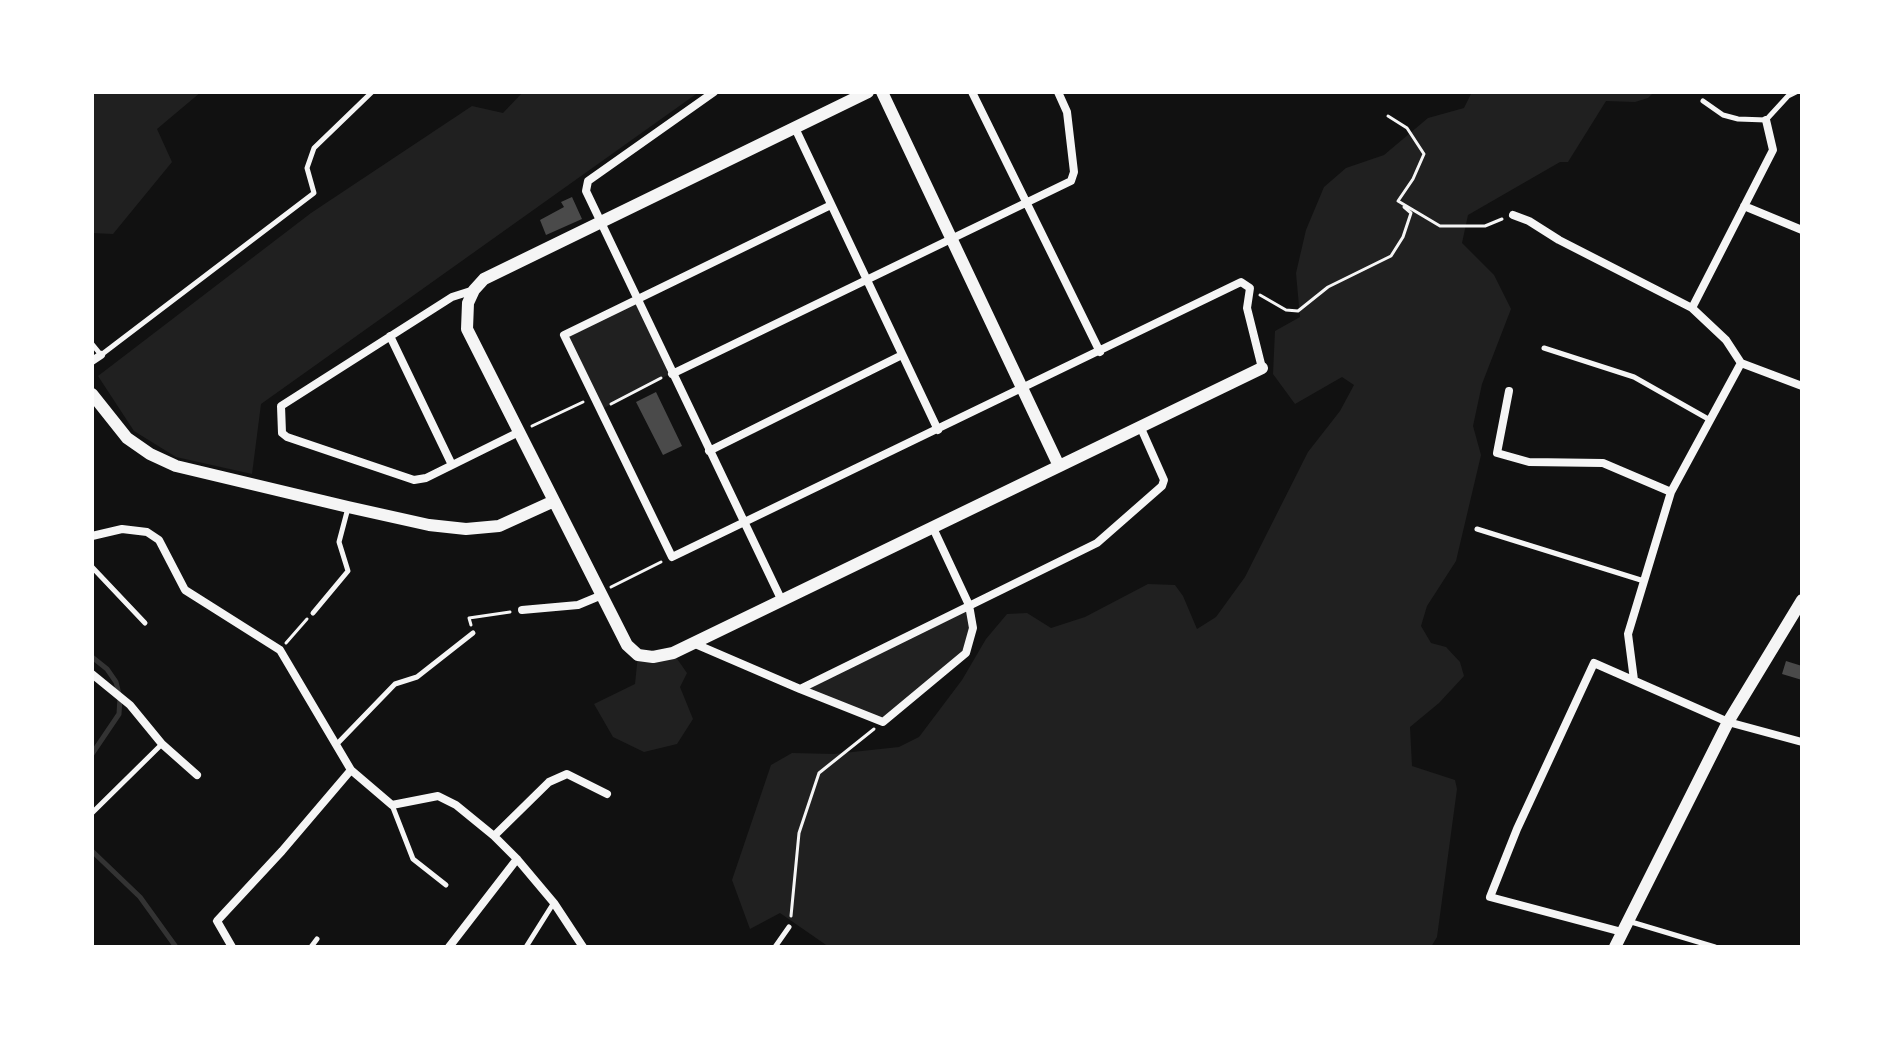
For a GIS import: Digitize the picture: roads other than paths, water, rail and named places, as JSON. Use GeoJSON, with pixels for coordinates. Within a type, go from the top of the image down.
{"type":"FeatureCollection","features":[{"type":"Feature","properties":{"kind":"street"},"geometry":{"type":"LineString","coordinates":[[714,92],[588,181],[586,191],[782,601]]}},
{"type":"Feature","properties":{"kind":"street"},"geometry":{"type":"LineString","coordinates":[[831,205],[564,335],[672,557],[1241,282],[1250,288],[1247,308],[1262,368],[693,643],[663,655],[638,655],[627,645],[467,329],[468,303],[484,279],[868,92]]}},
{"type":"Feature","properties":{"kind":"street"},"geometry":{"type":"LineString","coordinates":[[882,92],[1059,466]]}},
{"type":"Feature","properties":{"kind":"street"},"geometry":{"type":"LineString","coordinates":[[972,92],[1100,352]]}},
{"type":"Feature","properties":{"kind":"street"},"geometry":{"type":"LineString","coordinates":[[672,374],[1071,181],[1074,172],[1067,112],[1058,92]]}},
{"type":"Feature","properties":{"kind":"street"},"geometry":{"type":"LineString","coordinates":[[1692,308],[1773,150],[1766,120]]}},
{"type":"Feature","properties":{"kind":"street"},"geometry":{"type":"LineString","coordinates":[[795,128],[938,430]]}},
{"type":"Feature","properties":{"kind":"street"},"geometry":{"type":"LineString","coordinates":[[1744,206],[1802,230]]}},
{"type":"Feature","properties":{"kind":"street"},"geometry":{"type":"LineString","coordinates":[[1513,215],[1692,308],[1726,340],[1741,363],[1802,386]]}},
{"type":"Feature","properties":{"kind":"street"},"geometry":{"type":"LineString","coordinates":[[474,290],[452,297],[281,406],[282,433],[414,480],[426,478],[519,432]]}},
{"type":"Feature","properties":{"kind":"street"},"geometry":{"type":"LineString","coordinates":[[390,336],[452,465]]}},
{"type":"Feature","properties":{"kind":"street"},"geometry":{"type":"LineString","coordinates":[[92,361],[101,355]]}},
{"type":"Feature","properties":{"kind":"street"},"geometry":{"type":"LineString","coordinates":[[709,451],[902,355]]}},
{"type":"Feature","properties":{"kind":"street"},"geometry":{"type":"LineString","coordinates":[[1634,680],[1628,634],[1671,492],[1741,363]]}},
{"type":"Feature","properties":{"kind":"street"},"geometry":{"type":"LineString","coordinates":[[1509,391],[1497,453],[1529,462],[1603,463],[1671,492]]}},
{"type":"Feature","properties":{"kind":"street"},"geometry":{"type":"LineString","coordinates":[[92,394],[127,438],[150,454],[176,466],[348,507],[429,525],[466,529],[499,526],[554,501]]}},
{"type":"Feature","properties":{"kind":"street"},"geometry":{"type":"LineString","coordinates":[[800,689],[1097,543],[1162,486],[1164,480],[1140,426]]}},
{"type":"Feature","properties":{"kind":"street"},"geometry":{"type":"LineString","coordinates":[[693,643],[883,722],[966,653],[973,628],[969,605],[933,528]]}},
{"type":"Feature","properties":{"kind":"street"},"geometry":{"type":"LineString","coordinates":[[92,536],[122,529],[147,532],[159,540],[185,590],[280,650],[351,770],[392,805],[438,796],[456,805],[517,859],[554,903],[583,947]]}},
{"type":"Feature","properties":{"kind":"street"},"geometry":{"type":"LineString","coordinates":[[522,610],[578,605],[601,594]]}},
{"type":"Feature","properties":{"kind":"street"},"geometry":{"type":"LineString","coordinates":[[1615,947],[1728,722],[1802,600]]}},
{"type":"Feature","properties":{"kind":"street"},"geometry":{"type":"LineString","coordinates":[[1624,926],[1490,897],[1517,829],[1594,663],[1728,722],[1802,742]]}},
{"type":"Feature","properties":{"kind":"street"},"geometry":{"type":"LineString","coordinates":[[92,674],[130,705],[162,744],[197,775]]}},
{"type":"Feature","properties":{"kind":"street"},"geometry":{"type":"LineString","coordinates":[[232,947],[217,921],[351,770]]}},
{"type":"Feature","properties":{"kind":"street"},"geometry":{"type":"LineString","coordinates":[[494,836],[549,782],[567,774],[607,794]]}},
{"type":"Feature","properties":{"kind":"street"},"geometry":{"type":"LineString","coordinates":[[449,947],[517,859]]}},
{"type":"Feature","properties":{"kind":"lane"},"geometry":{"type":"LineString","coordinates":[[92,344],[101,355],[314,193],[307,168],[314,148],[372,92]]}},
{"type":"Feature","properties":{"kind":"lane"},"geometry":{"type":"LineString","coordinates":[[1703,101],[1723,115],[1766,120],[1788,96],[1796,92]]}},
{"type":"Feature","properties":{"kind":"lane"},"geometry":{"type":"LineString","coordinates":[[1544,348],[1634,377],[1710,420]]}},
{"type":"Feature","properties":{"kind":"lane"},"geometry":{"type":"LineString","coordinates":[[313,613],[348,571],[339,542],[348,507]]}},
{"type":"Feature","properties":{"kind":"lane"},"geometry":{"type":"LineString","coordinates":[[1477,529],[1644,581]]}},
{"type":"Feature","properties":{"kind":"lane"},"geometry":{"type":"LineString","coordinates":[[92,567],[145,623]]}},
{"type":"Feature","properties":{"kind":"lane"},"geometry":{"type":"LineString","coordinates":[[335,746],[395,684],[417,677],[473,633]]}},
{"type":"Feature","properties":{"kind":"lane"},"geometry":{"type":"LineString","coordinates":[[92,813],[162,744]]}},
{"type":"Feature","properties":{"kind":"lane"},"geometry":{"type":"LineString","coordinates":[[392,805],[413,859],[446,885]]}},
{"type":"Feature","properties":{"kind":"lane"},"geometry":{"type":"LineString","coordinates":[[526,947],[554,903]]}},
{"type":"Feature","properties":{"kind":"lane"},"geometry":{"type":"LineString","coordinates":[[1624,926],[1715,947]]}},
{"type":"Feature","properties":{"kind":"lane"},"geometry":{"type":"LineString","coordinates":[[775,947],[789,927]]}},
{"type":"Feature","properties":{"kind":"lane"},"geometry":{"type":"LineString","coordinates":[[311,947],[317,939]]}},
{"type":"Feature","properties":{"kind":"waterway"},"geometry":{"type":"LineString","coordinates":[[92,657],[107,669],[116,682],[120,698],[119,714],[92,754]]}},
{"type":"Feature","properties":{"kind":"waterway"},"geometry":{"type":"LineString","coordinates":[[92,851],[140,897],[176,947]]}}]}
